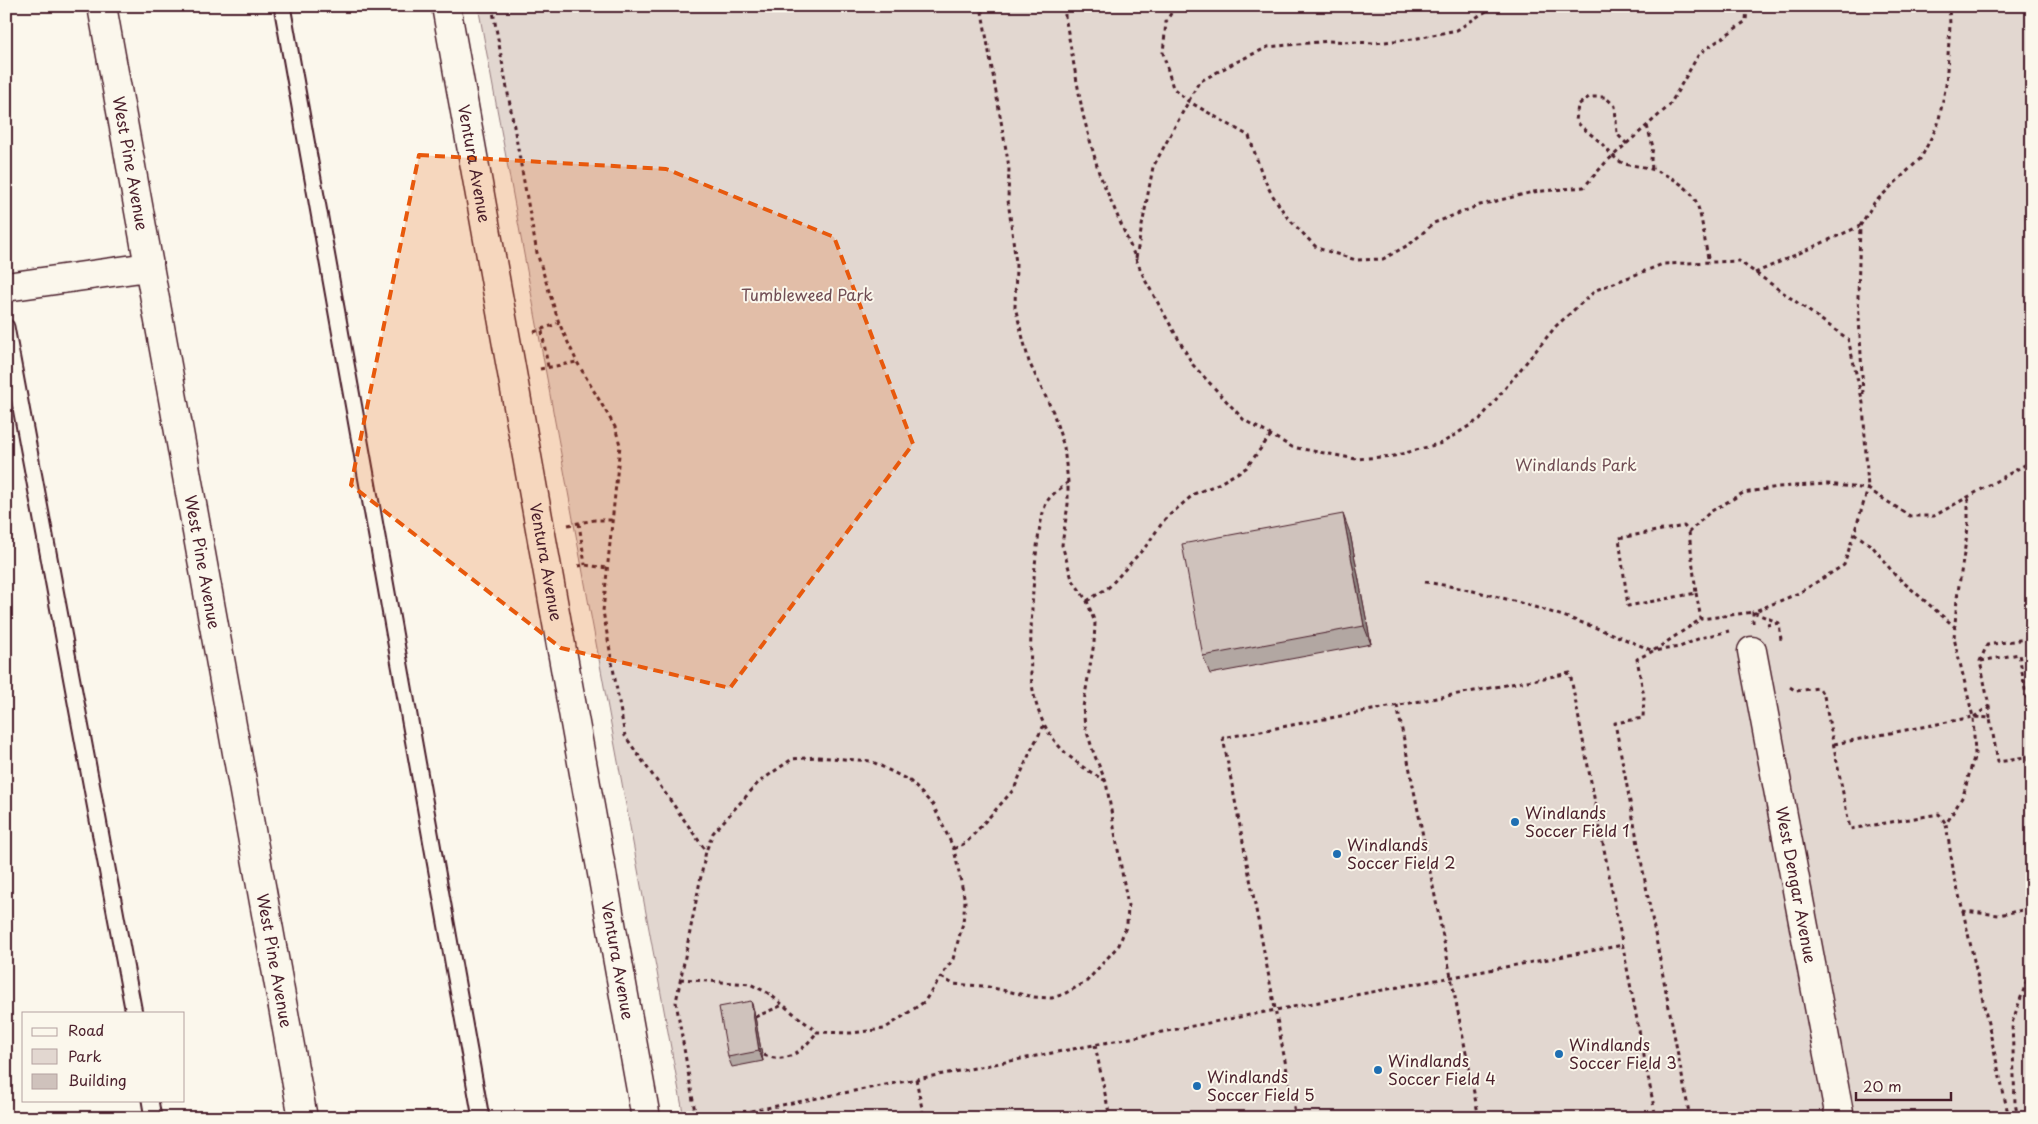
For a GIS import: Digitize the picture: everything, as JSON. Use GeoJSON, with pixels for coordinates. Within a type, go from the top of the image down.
{"type":"FeatureCollection","features":[{"type":"Feature","properties":{"kind":"street","name":"West Pine Avenue"},"geometry":{"type":"LineString","coordinates":[[102,6],[303,1118]]}},
{"type":"Feature","properties":{"kind":"street","name":"Ventura Avenue"},"geometry":{"type":"LineString","coordinates":[[446,6],[646,1118]]}},
{"type":"Feature","properties":{"kind":"street"},"geometry":{"type":"LineString","coordinates":[[6,287],[148,267]]}},
{"type":"Feature","properties":{"kind":"street","name":"West Dengar Avenue"},"geometry":{"type":"LineString","coordinates":[[1752,639],[1840,1118]]}},
{"type":"Feature","properties":{"kind":"lane"},"geometry":{"type":"LineString","coordinates":[[282,6],[481,1118]]}},
{"type":"Feature","properties":{"kind":"lane"},"geometry":{"type":"LineString","coordinates":[[6,327],[134,1012]]}},
{"type":"Feature","properties":{"kind":"lane"},"geometry":{"type":"LineString","coordinates":[[150,1102],[153,1118]]}},
{"type":"Feature","properties":{"kind":"path"},"geometry":{"type":"LineString","coordinates":[[492,6],[536,254],[559,323],[577,362],[615,428],[620,444],[603,611],[625,736],[706,851]]}},
{"type":"Feature","properties":{"kind":"path"},"geometry":{"type":"LineString","coordinates":[[941,977],[953,984],[984,986],[1034,996],[1052,998],[1064,994],[1086,982],[1119,945],[1127,924],[1128,906],[1106,782],[1085,726],[1083,707],[1094,643],[1095,623],[1087,601],[1072,579],[1062,545],[1068,504],[1068,482],[1064,447],[1054,412],[1029,362],[1015,306],[1016,263],[1008,200],[1009,167],[981,6]]}},
{"type":"Feature","properties":{"kind":"path"},"geometry":{"type":"LineString","coordinates":[[1065,6],[1065,16],[1083,115],[1097,165],[1145,280],[1193,365],[1244,420],[1292,447],[1356,459],[1394,456],[1442,442],[1480,419],[1556,326],[1596,290],[1663,264],[1739,261],[1848,339],[1863,403]]}},
{"type":"Feature","properties":{"kind":"path"},"geometry":{"type":"LineString","coordinates":[[1175,6],[1166,22],[1163,53],[1173,88],[1188,101],[1250,136],[1262,174],[1271,193],[1287,217],[1317,248],[1356,260],[1383,259],[1410,244],[1434,223],[1480,205],[1533,192],[1584,188],[1612,156],[1669,106],[1699,54],[1746,22],[1747,6]]}},
{"type":"Feature","properties":{"kind":"path"},"geometry":{"type":"LineString","coordinates":[[1136,258],[1153,167],[1199,82],[1268,47],[1329,41],[1375,43],[1413,39],[1457,30],[1494,6]]}},
{"type":"Feature","properties":{"kind":"path"},"geometry":{"type":"LineString","coordinates":[[1690,1118],[1615,724],[1643,718],[1644,696],[1637,659],[1653,651],[1701,619],[1753,612],[1799,593],[1844,565],[1868,489],[1858,298],[1860,226],[1874,203],[1921,158],[1938,124],[1946,85],[1950,25],[1949,6]]}},
{"type":"Feature","properties":{"kind":"path"},"geometry":{"type":"LineString","coordinates":[[1627,144],[1616,134],[1615,106],[1605,97],[1589,97],[1578,105],[1576,121],[1584,130],[1602,143],[1612,156],[1624,163],[1652,169],[1679,184],[1692,195],[1710,262]]}},
{"type":"Feature","properties":{"kind":"path"},"geometry":{"type":"LineString","coordinates":[[1647,126],[1653,147],[1652,169]]}},
{"type":"Feature","properties":{"kind":"path"},"geometry":{"type":"LineString","coordinates":[[1755,273],[1860,226]]}},
{"type":"Feature","properties":{"kind":"path"},"geometry":{"type":"LineString","coordinates":[[542,330],[548,367]]}},
{"type":"Feature","properties":{"kind":"path"},"geometry":{"type":"LineString","coordinates":[[1087,601],[1109,587],[1146,546],[1165,519],[1194,494],[1218,484],[1246,468],[1271,435]]}},
{"type":"Feature","properties":{"kind":"path"},"geometry":{"type":"LineString","coordinates":[[1689,532],[1710,512],[1743,493],[1778,487],[1828,484],[1868,489],[1910,516],[1934,516],[2032,461]]}},
{"type":"Feature","properties":{"kind":"path"},"geometry":{"type":"LineString","coordinates":[[1068,482],[1048,500],[1038,530],[1030,675],[1037,706],[1044,725],[1054,740],[1082,769],[1106,782]]}},
{"type":"Feature","properties":{"kind":"path"},"geometry":{"type":"LineString","coordinates":[[1946,824],[1963,796],[1975,754],[1973,717],[1954,638],[1968,528],[1968,498]]}},
{"type":"Feature","properties":{"kind":"path"},"geometry":{"type":"LineString","coordinates":[[540,529],[612,520]]}},
{"type":"Feature","properties":{"kind":"path"},"geometry":{"type":"LineString","coordinates":[[578,523],[585,565]]}},
{"type":"Feature","properties":{"kind":"path"},"geometry":{"type":"LineString","coordinates":[[1696,593],[1628,606],[1619,538],[1684,526],[1689,532],[1701,619]]}},
{"type":"Feature","properties":{"kind":"path"},"geometry":{"type":"LineString","coordinates":[[1854,533],[1873,547],[1895,575],[1955,627]]}},
{"type":"Feature","properties":{"kind":"path"},"geometry":{"type":"LineString","coordinates":[[1424,582],[1498,596],[1605,630],[1653,651],[1680,647],[1700,638],[1731,631]]}},
{"type":"Feature","properties":{"kind":"path"},"geometry":{"type":"LineString","coordinates":[[1753,612],[1779,623]]}},
{"type":"Feature","properties":{"kind":"path"},"geometry":{"type":"LineString","coordinates":[[1752,639],[1753,612]]}},
{"type":"Feature","properties":{"kind":"path"},"geometry":{"type":"LineString","coordinates":[[1752,639],[1779,623]]}},
{"type":"Feature","properties":{"kind":"path"},"geometry":{"type":"LineString","coordinates":[[1779,623],[1781,642]]}},
{"type":"Feature","properties":{"kind":"path"},"geometry":{"type":"LineString","coordinates":[[2032,638],[1987,645],[1980,661],[1998,762],[2025,758],[2032,752]]}},
{"type":"Feature","properties":{"kind":"path"},"geometry":{"type":"LineString","coordinates":[[1980,661],[2019,654],[2030,706],[2032,730]]}},
{"type":"Feature","properties":{"kind":"path"},"geometry":{"type":"LineString","coordinates":[[1296,1118],[1223,738],[1570,673],[1656,1118]]}},
{"type":"Feature","properties":{"kind":"path"},"geometry":{"type":"LineString","coordinates":[[1789,686],[1796,691],[1819,688],[1824,696],[1850,829],[1939,814],[1946,824],[1954,875],[2009,1118]]}},
{"type":"Feature","properties":{"kind":"path"},"geometry":{"type":"LineString","coordinates":[[1397,705],[1479,1118]]}},
{"type":"Feature","properties":{"kind":"path"},"geometry":{"type":"LineString","coordinates":[[1973,717],[1989,706]]}},
{"type":"Feature","properties":{"kind":"path"},"geometry":{"type":"LineString","coordinates":[[1834,744],[1973,717],[1990,718]]}},
{"type":"Feature","properties":{"kind":"path"},"geometry":{"type":"LineString","coordinates":[[954,849],[967,842],[1014,789],[1044,725]]}},
{"type":"Feature","properties":{"kind":"path"},"geometry":{"type":"LineString","coordinates":[[680,979],[750,984],[768,993],[817,1032],[852,1033],[884,1029],[924,1002],[953,959],[963,923],[965,901],[954,849],[933,805],[910,781],[871,761],[817,757],[792,759],[759,782],[713,833],[706,851],[680,979],[676,1002],[696,1118]]}},
{"type":"Feature","properties":{"kind":"path"},"geometry":{"type":"LineString","coordinates":[[2025,758],[2032,764]]}},
{"type":"Feature","properties":{"kind":"path"},"geometry":{"type":"LineString","coordinates":[[1963,911],[1999,915],[2032,908]]}},
{"type":"Feature","properties":{"kind":"path"},"geometry":{"type":"LineString","coordinates":[[741,1118],[740,1113],[1623,945]]}},
{"type":"Feature","properties":{"kind":"path"},"geometry":{"type":"LineString","coordinates":[[2018,1118],[2014,1102],[2012,1023],[2032,966]]}},
{"type":"Feature","properties":{"kind":"path"},"geometry":{"type":"LineString","coordinates":[[755,1017],[783,1005]]}},
{"type":"Feature","properties":{"kind":"path"},"geometry":{"type":"LineString","coordinates":[[764,1055],[772,1059],[788,1057],[804,1049],[817,1032]]}},
{"type":"Feature","properties":{"kind":"path"},"geometry":{"type":"LineString","coordinates":[[1095,1045],[1110,1118]]}},
{"type":"Feature","properties":{"kind":"path"},"geometry":{"type":"LineString","coordinates":[[916,1079],[924,1118]]}},
{"type":"Feature","properties":{"kind":"highlighted area"},"geometry":{"type":"Polygon","coordinates":[[[419,155],[666,169],[834,237],[913,444],[730,688],[561,648],[351,485],[419,155]]]}},
{"type":"Feature","properties":{"kind":"green space","name":"Windlands Park"},"geometry":{"type":"Polygon","coordinates":[[[478,6],[2032,6],[2032,1118],[684,1118],[478,6]]]}},
{"type":"Feature","properties":{"kind":"building"},"geometry":{"type":"Polygon","coordinates":[[[1343,514],[1364,626],[1203,656],[1182,544],[1343,514]]]}},
{"type":"Feature","properties":{"kind":"building"},"geometry":{"type":"Polygon","coordinates":[[[751,1001],[759,1051],[728,1057],[719,1007],[751,1001]]]}},
{"type":"Feature","properties":{"kind":"place","name":"Windlands Soccer Field 1"},"geometry":{"type":"Point","coordinates":[1515,822]}},
{"type":"Feature","properties":{"kind":"place","name":"Windlands Soccer Field 2"},"geometry":{"type":"Point","coordinates":[1337,854]}},
{"type":"Feature","properties":{"kind":"place","name":"Windlands Soccer Field 3"},"geometry":{"type":"Point","coordinates":[1559,1054]}},
{"type":"Feature","properties":{"kind":"place","name":"Windlands Soccer Field 4"},"geometry":{"type":"Point","coordinates":[1378,1070]}},
{"type":"Feature","properties":{"kind":"place","name":"Windlands Soccer Field 5"},"geometry":{"type":"Point","coordinates":[1197,1086]}},
{"type":"Feature","properties":{"kind":"park label","name":"Tumbleweed Park"},"geometry":{"type":"Point","coordinates":[807,295]}}]}
